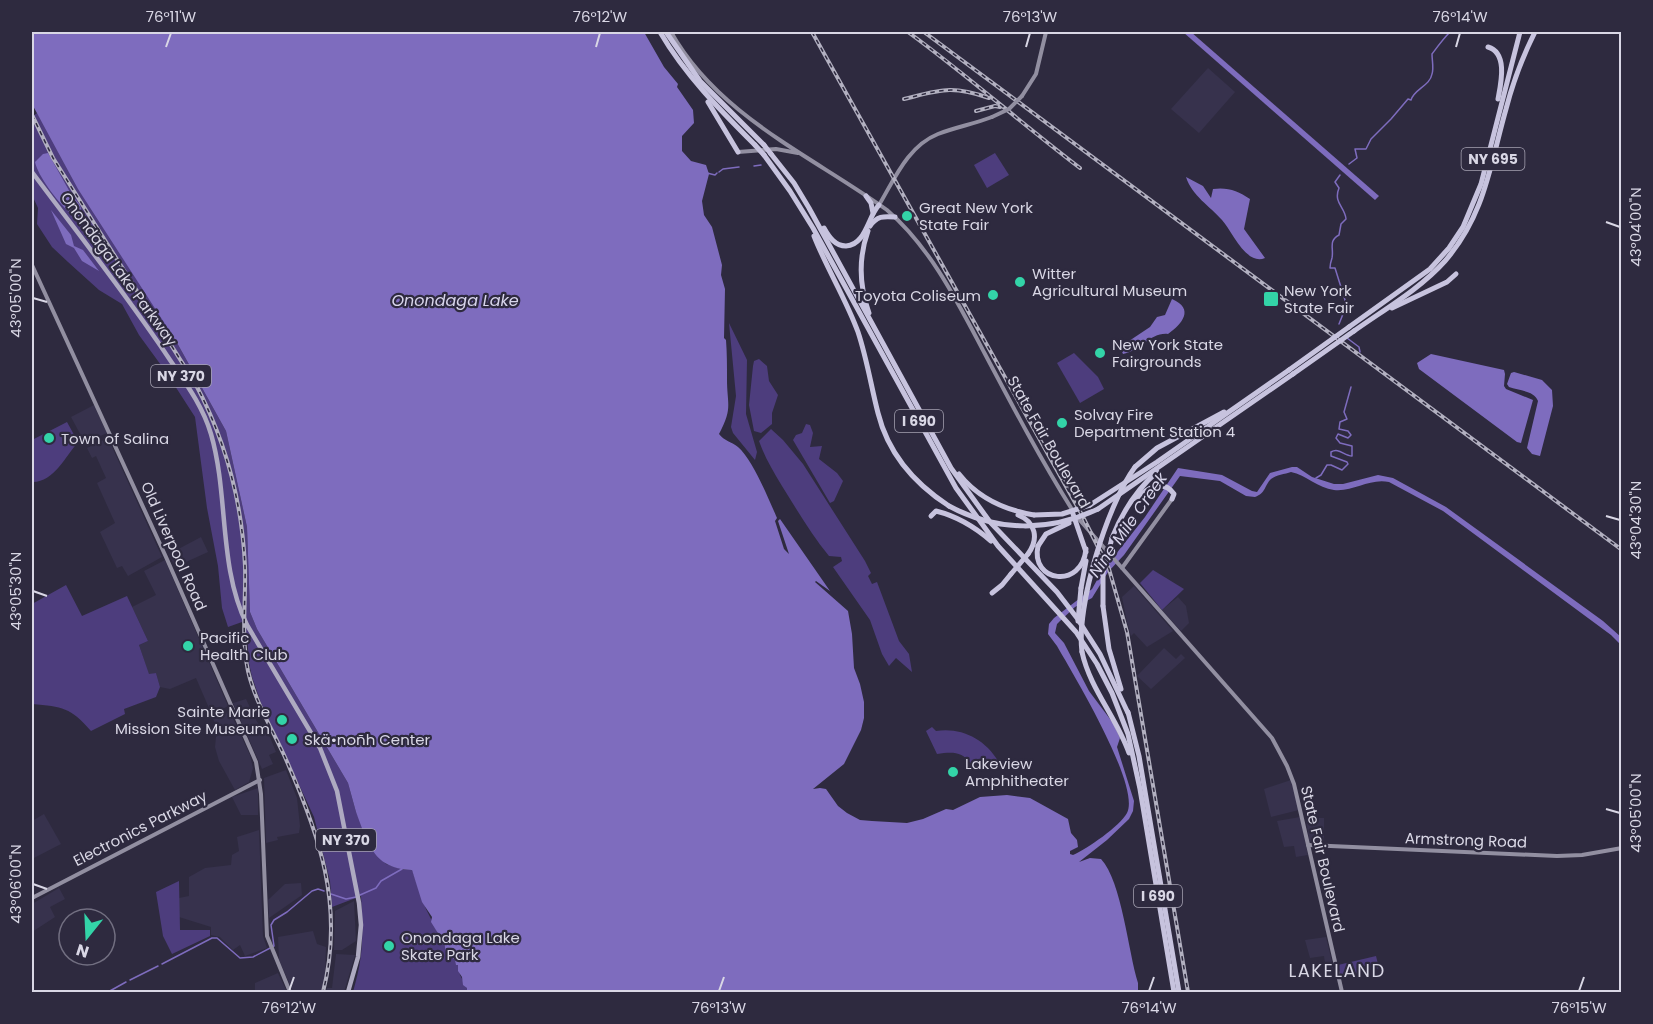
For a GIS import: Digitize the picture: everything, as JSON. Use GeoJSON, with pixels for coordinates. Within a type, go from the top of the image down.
{"type":"FeatureCollection","features":[{"type":"Feature","properties":{"kind":"highway","name":"I 690"},"geometry":{"type":"LineString","coordinates":[[660,32],[695,83],[764,155],[787,186],[945,468],[973,513],[1010,558],[1066,619],[1097,664],[1117,704],[1132,749],[1174,993]]}},
{"type":"Feature","properties":{"kind":"highway","name":"I 690"},"geometry":{"type":"LineString","coordinates":[[666,32],[700,81],[764,145],[773,151],[794,183],[963,486],[1005,538],[1072,611],[1100,654],[1128,713],[1139,756],[1179,993]]}},
{"type":"Feature","properties":{"kind":"highway","name":"NY 695"},"geometry":{"type":"LineString","coordinates":[[1443,260],[1472,210],[1481,184],[1520,32]]}},
{"type":"Feature","properties":{"kind":"highway","name":"NY 695"},"geometry":{"type":"LineString","coordinates":[[1352,329],[1369,320],[1417,286],[1469,229],[1488,181],[1506,106],[1518,70],[1535,32]]}},
{"type":"Feature","properties":{"kind":"highway"},"geometry":{"type":"LineString","coordinates":[[1488,47],[1498,53],[1501,63],[1500,88],[1493,132]]}},
{"type":"Feature","properties":{"kind":"highway"},"geometry":{"type":"LineString","coordinates":[[695,83],[720,119],[738,152]]}},
{"type":"Feature","properties":{"kind":"highway"},"geometry":{"type":"LineString","coordinates":[[794,183],[827,234],[837,244],[846,246],[857,242],[879,205]]}},
{"type":"Feature","properties":{"kind":"highway"},"geometry":{"type":"LineString","coordinates":[[866,196],[873,214]]}},
{"type":"Feature","properties":{"kind":"highway"},"geometry":{"type":"LineString","coordinates":[[876,329],[865,302],[861,280],[862,248],[879,205]]}},
{"type":"Feature","properties":{"kind":"highway"},"geometry":{"type":"LineString","coordinates":[[805,215],[857,329],[878,414],[888,441],[913,477],[949,506],[987,522],[1028,527],[1068,520],[1098,508]]}},
{"type":"Feature","properties":{"kind":"highway"},"geometry":{"type":"LineString","coordinates":[[869,227],[881,216],[895,217]]}},
{"type":"Feature","properties":{"kind":"highway","name":"NY 695"},"geometry":{"type":"LineString","coordinates":[[1189,447],[1437,266]]}},
{"type":"Feature","properties":{"kind":"highway"},"geometry":{"type":"LineString","coordinates":[[1369,320],[1411,297],[1447,282],[1456,274]]}},
{"type":"Feature","properties":{"kind":"highway","name":"NY 695"},"geometry":{"type":"LineString","coordinates":[[1269,384],[1291,372]]}},
{"type":"Feature","properties":{"kind":"highway"},"geometry":{"type":"LineString","coordinates":[[998,505],[1034,515],[1062,514],[1090,505],[1157,462],[1269,384]]}},
{"type":"Feature","properties":{"kind":"highway"},"geometry":{"type":"LineString","coordinates":[[1082,652],[1082,617],[1098,553],[1118,495],[1136,467],[1157,448],[1212,419],[1269,384]]}},
{"type":"Feature","properties":{"kind":"highway"},"geometry":{"type":"LineString","coordinates":[[940,445],[962,478],[981,495],[1031,523],[1035,538],[1028,554],[1002,585],[992,593]]}},
{"type":"Feature","properties":{"kind":"highway"},"geometry":{"type":"LineString","coordinates":[[1050,574],[1040,564],[1037,555],[1038,546],[1046,534],[1098,508],[1189,447]]}},
{"type":"Feature","properties":{"kind":"highway"},"geometry":{"type":"LineString","coordinates":[[1128,713],[1109,649],[1103,606],[1103,573],[1112,538],[1130,503],[1145,483],[1189,447]]}},
{"type":"Feature","properties":{"kind":"highway"},"geometry":{"type":"LineString","coordinates":[[1120,519],[1136,499],[1148,489],[1163,487],[1171,490],[1174,494],[1172,499]]}},
{"type":"Feature","properties":{"kind":"highway"},"geometry":{"type":"LineString","coordinates":[[931,516],[938,511],[973,526],[1010,558]]}},
{"type":"Feature","properties":{"kind":"highway"},"geometry":{"type":"LineString","coordinates":[[1072,511],[1079,524],[1086,549],[1078,619],[1082,652],[1090,678],[1125,741],[1141,799]]}},
{"type":"Feature","properties":{"kind":"highway"},"geometry":{"type":"LineString","coordinates":[[1005,538],[1035,565],[1050,574],[1062,577],[1072,574],[1083,563],[1086,549]]}},
{"type":"Feature","properties":{"kind":"main road","name":"State Fair Boulevard"},"geometry":{"type":"LineString","coordinates":[[671,32],[708,82],[743,114],[879,205],[895,217],[917,241],[938,270],[1072,511]]}},
{"type":"Feature","properties":{"kind":"main road"},"geometry":{"type":"LineString","coordinates":[[879,205],[906,159],[918,146],[942,133],[992,117],[1009,108],[1022,96],[1036,74],[1046,32]]}},
{"type":"Feature","properties":{"kind":"main road"},"geometry":{"type":"LineString","coordinates":[[773,151],[783,141]]}},
{"type":"Feature","properties":{"kind":"main road"},"geometry":{"type":"LineString","coordinates":[[738,152],[787,150],[805,156]]}},
{"type":"Feature","properties":{"kind":"main road","name":"Onondaga Lake Parkway"},"geometry":{"type":"LineString","coordinates":[[32,172],[134,307],[194,396],[205,418],[215,452],[231,576],[236,598],[247,625],[320,748],[332,774],[361,925],[356,966],[348,993]]}},
{"type":"Feature","properties":{"kind":"main road","name":"Old Liverpool Road"},"geometry":{"type":"LineString","coordinates":[[32,265],[254,757],[260,780],[266,924],[270,948],[290,993]]}},
{"type":"Feature","properties":{"kind":"main road"},"geometry":{"type":"LineString","coordinates":[[1121,567],[1172,499]]}},
{"type":"Feature","properties":{"kind":"main road","name":"State Fair Boulevard"},"geometry":{"type":"LineString","coordinates":[[1079,524],[1110,554],[1267,730],[1292,778],[1342,993]]}},
{"type":"Feature","properties":{"kind":"main road","name":"Electronics Parkway"},"geometry":{"type":"LineString","coordinates":[[32,898],[260,780]]}},
{"type":"Feature","properties":{"kind":"main road","name":"Armstrong Road"},"geometry":{"type":"LineString","coordinates":[[1308,845],[1557,856],[1622,849]]}},
{"type":"Feature","properties":{"kind":"shaded area"},"geometry":{"type":"Polygon","coordinates":[[[1208,68],[1235,92],[1199,133],[1171,109],[1208,68]]]}},
{"type":"Feature","properties":{"kind":"shaded area"},"geometry":{"type":"Polygon","coordinates":[[[37,113],[176,341],[226,431],[247,527],[250,612],[257,629],[348,783],[356,812],[368,835],[369,844],[386,864],[412,870],[426,909],[445,947],[458,964],[467,992],[353,992],[362,944],[361,896],[332,907],[330,881],[314,817],[261,703],[249,663],[247,635],[242,622],[228,627],[222,608],[218,566],[207,508],[195,417],[139,335],[122,304],[99,290],[52,247],[37,224],[38,208],[32,195],[32,117],[37,113]]]}},
{"type":"Feature","properties":{"kind":"shaded area"},"geometry":{"type":"Polygon","coordinates":[[[995,153],[1009,175],[987,188],[974,165],[995,153]]]}},
{"type":"Feature","properties":{"kind":"shaded area"},"geometry":{"type":"Polygon","coordinates":[[[729,323],[747,360],[746,414],[757,452],[755,460],[733,433],[731,427],[736,396],[729,323]]]}},
{"type":"Feature","properties":{"kind":"shaded area"},"geometry":{"type":"Polygon","coordinates":[[[1074,353],[1098,377],[1104,389],[1080,403],[1057,363],[1074,353]]]}},
{"type":"Feature","properties":{"kind":"shaded area"},"geometry":{"type":"Polygon","coordinates":[[[759,359],[767,366],[769,381],[778,395],[772,413],[772,424],[761,433],[754,431],[749,405],[754,361],[759,359]]]}},
{"type":"Feature","properties":{"kind":"shaded area"},"geometry":{"type":"Polygon","coordinates":[[[94,405],[107,433],[85,443],[71,417],[94,405]]]}},
{"type":"Feature","properties":{"kind":"shaded area"},"geometry":{"type":"Polygon","coordinates":[[[67,422],[78,442],[53,473],[40,481],[32,482],[32,440],[67,422]]]}},
{"type":"Feature","properties":{"kind":"shaded area"},"geometry":{"type":"Polygon","coordinates":[[[806,424],[810,425],[813,433],[810,447],[822,446],[819,459],[837,473],[843,481],[834,501],[830,503],[793,440],[796,435],[802,433],[806,424]]]}},
{"type":"Feature","properties":{"kind":"shaded area"},"geometry":{"type":"Polygon","coordinates":[[[771,429],[803,464],[865,561],[871,573],[868,576],[872,584],[877,582],[899,641],[909,654],[912,672],[896,658],[889,666],[882,654],[870,620],[833,567],[842,561],[841,557],[829,556],[804,522],[775,475],[759,441],[771,429]]]}},
{"type":"Feature","properties":{"kind":"shaded area"},"geometry":{"type":"Polygon","coordinates":[[[108,438],[162,557],[128,576],[122,566],[117,568],[100,532],[115,523],[97,483],[106,478],[96,456],[92,458],[87,448],[108,438]]]}},
{"type":"Feature","properties":{"kind":"shaded area"},"geometry":{"type":"Polygon","coordinates":[[[201,537],[208,552],[175,567],[169,554],[201,537]]]}},
{"type":"Feature","properties":{"kind":"shaded area"},"geometry":{"type":"Polygon","coordinates":[[[165,560],[228,706],[212,715],[196,678],[170,689],[160,687],[156,673],[149,675],[139,645],[148,641],[132,607],[156,595],[144,571],[165,560]]]}},
{"type":"Feature","properties":{"kind":"shaded area"},"geometry":{"type":"Polygon","coordinates":[[[1153,570],[1184,589],[1162,610],[1140,583],[1153,570]]]}},
{"type":"Feature","properties":{"kind":"shaded area"},"geometry":{"type":"Polygon","coordinates":[[[66,585],[82,616],[127,596],[148,641],[139,645],[149,674],[156,673],[160,687],[156,697],[124,709],[125,714],[91,731],[77,717],[65,710],[32,704],[32,604],[66,585]]]}},
{"type":"Feature","properties":{"kind":"shaded area"},"geometry":{"type":"Polygon","coordinates":[[[1134,586],[1173,631],[1147,647],[1134,633],[1131,636],[1127,622],[1122,597],[1134,586]]]}},
{"type":"Feature","properties":{"kind":"shaded area"},"geometry":{"type":"Polygon","coordinates":[[[1178,597],[1186,606],[1189,623],[1181,631],[1162,610],[1178,597]]]}},
{"type":"Feature","properties":{"kind":"shaded area"},"geometry":{"type":"Polygon","coordinates":[[[1164,648],[1176,659],[1181,654],[1185,658],[1151,689],[1137,676],[1164,648]]]}},
{"type":"Feature","properties":{"kind":"shaded area"},"geometry":{"type":"Polygon","coordinates":[[[246,699],[256,720],[270,737],[276,752],[269,755],[273,764],[262,769],[233,703],[246,699]]]}},
{"type":"Feature","properties":{"kind":"shaded area"},"geometry":{"type":"Polygon","coordinates":[[[230,712],[250,755],[253,768],[249,782],[235,790],[219,761],[215,747],[219,731],[213,719],[230,712]]]}},
{"type":"Feature","properties":{"kind":"shaded area"},"geometry":{"type":"Polygon","coordinates":[[[932,727],[936,731],[954,731],[972,736],[993,753],[998,761],[997,764],[971,764],[956,753],[937,754],[926,731],[932,727]]]}},
{"type":"Feature","properties":{"kind":"shaded area"},"geometry":{"type":"Polygon","coordinates":[[[286,770],[297,798],[299,833],[277,837],[278,840],[266,843],[264,778],[286,770]]]}},
{"type":"Feature","properties":{"kind":"shaded area"},"geometry":{"type":"Polygon","coordinates":[[[1291,780],[1299,810],[1271,817],[1264,789],[1291,780]]]}},
{"type":"Feature","properties":{"kind":"shaded area"},"geometry":{"type":"Polygon","coordinates":[[[258,788],[258,815],[241,815],[232,797],[258,788]]]}},
{"type":"Feature","properties":{"kind":"shaded area"},"geometry":{"type":"Polygon","coordinates":[[[44,814],[61,844],[32,859],[32,821],[44,814]]]}},
{"type":"Feature","properties":{"kind":"shaded area"},"geometry":{"type":"Polygon","coordinates":[[[1300,817],[1308,855],[1296,857],[1294,846],[1284,847],[1277,821],[1300,817]]]}},
{"type":"Feature","properties":{"kind":"shaded area"},"geometry":{"type":"Polygon","coordinates":[[[1306,818],[1324,818],[1324,844],[1312,844],[1309,840],[1306,818]]]}},
{"type":"Feature","properties":{"kind":"shaded area"},"geometry":{"type":"Polygon","coordinates":[[[259,830],[263,936],[267,948],[245,956],[240,945],[233,950],[220,937],[211,935],[211,927],[179,917],[179,898],[189,896],[189,877],[205,868],[231,865],[232,855],[239,851],[237,837],[259,830]]]}},
{"type":"Feature","properties":{"kind":"shaded area"},"geometry":{"type":"Polygon","coordinates":[[[179,881],[180,930],[210,930],[210,936],[172,954],[163,936],[156,892],[179,881]]]}},
{"type":"Feature","properties":{"kind":"shaded area"},"geometry":{"type":"Polygon","coordinates":[[[301,883],[302,895],[269,918],[268,900],[285,884],[301,883]]]}},
{"type":"Feature","properties":{"kind":"shaded area"},"geometry":{"type":"Polygon","coordinates":[[[59,888],[65,899],[50,907],[55,917],[32,932],[32,904],[59,888]]]}},
{"type":"Feature","properties":{"kind":"shaded area"},"geometry":{"type":"Polygon","coordinates":[[[354,901],[356,941],[342,950],[334,950],[335,911],[354,901]]]}},
{"type":"Feature","properties":{"kind":"shaded area"},"geometry":{"type":"Polygon","coordinates":[[[313,931],[317,944],[326,947],[325,979],[321,992],[293,992],[279,960],[278,937],[313,931]]]}},
{"type":"Feature","properties":{"kind":"shaded area"},"geometry":{"type":"Polygon","coordinates":[[[1326,937],[1334,970],[1326,971],[1324,956],[1310,958],[1305,940],[1326,937]]]}},
{"type":"Feature","properties":{"kind":"shaded area"},"geometry":{"type":"Polygon","coordinates":[[[336,954],[355,955],[344,992],[326,992],[327,988],[332,988],[336,954]]]}},
{"type":"Feature","properties":{"kind":"shaded area"},"geometry":{"type":"Polygon","coordinates":[[[1376,956],[1379,968],[1341,977],[1338,965],[1376,956]]]}},
{"type":"Feature","properties":{"kind":"shaded area"},"geometry":{"type":"Polygon","coordinates":[[[278,973],[287,992],[255,992],[255,983],[278,973]]]}},
{"type":"Feature","properties":{"kind":"water","name":"Onondaga Lake"},"geometry":{"type":"Polygon","coordinates":[[[32,32],[644,32],[693,110],[694,123],[682,136],[682,151],[691,161],[706,165],[709,174],[702,201],[704,215],[712,227],[722,265],[721,275],[725,289],[724,338],[726,340],[728,406],[719,434],[744,453],[755,470],[777,518],[775,521],[784,549],[789,554],[778,521],[780,519],[830,591],[815,582],[848,611],[854,668],[864,702],[864,718],[861,730],[844,764],[813,789],[826,789],[838,806],[860,820],[907,823],[946,809],[953,810],[980,797],[1007,795],[1030,798],[1068,819],[1071,833],[1077,840],[1078,847],[1070,851],[1073,855],[1103,837],[1118,824],[1127,813],[1129,799],[1124,779],[1090,704],[1048,634],[1049,624],[1092,589],[1101,573],[1145,517],[1178,468],[1222,475],[1257,492],[1270,473],[1292,467],[1297,467],[1312,477],[1334,484],[1343,484],[1378,475],[1393,478],[1446,507],[1603,621],[1621,637],[1621,645],[1611,635],[1443,511],[1389,482],[1375,482],[1334,490],[1291,472],[1271,479],[1263,491],[1255,497],[1246,496],[1220,481],[1180,476],[1124,555],[1108,572],[1092,598],[1075,607],[1060,621],[1055,633],[1064,643],[1089,691],[1113,723],[1120,738],[1117,747],[1134,801],[1133,811],[1129,819],[1107,840],[1079,862],[1090,858],[1101,859],[1108,870],[1124,918],[1138,992],[467,992],[458,971],[458,965],[446,952],[444,943],[431,922],[432,917],[422,902],[412,870],[389,865],[382,861],[373,850],[368,835],[363,831],[348,783],[257,629],[250,612],[247,527],[226,431],[176,341],[78,189],[32,104],[32,32]]]}},
{"type":"Feature","properties":{"kind":"water"},"geometry":{"type":"Polygon","coordinates":[[[1183,32],[1191,32],[1379,196],[1375,200],[1183,32]]]}},
{"type":"Feature","properties":{"kind":"water"},"geometry":{"type":"Polygon","coordinates":[[[48,153],[71,194],[80,205],[83,218],[64,207],[40,174],[35,162],[43,154],[48,153]]]}},
{"type":"Feature","properties":{"kind":"water"},"geometry":{"type":"Polygon","coordinates":[[[1186,177],[1203,186],[1211,198],[1213,189],[1228,189],[1250,199],[1244,229],[1265,258],[1252,257],[1240,246],[1222,220],[1192,190],[1186,177]]]}},
{"type":"Feature","properties":{"kind":"water"},"geometry":{"type":"Polygon","coordinates":[[[51,210],[71,235],[74,246],[83,250],[99,271],[82,261],[74,248],[66,244],[51,210]]]}},
{"type":"Feature","properties":{"kind":"water"},"geometry":{"type":"Polygon","coordinates":[[[1172,299],[1183,307],[1185,312],[1178,326],[1168,334],[1156,336],[1123,354],[1120,347],[1150,327],[1157,317],[1165,315],[1172,299]]]}},
{"type":"Feature","properties":{"kind":"water"},"geometry":{"type":"Polygon","coordinates":[[[1431,354],[1504,370],[1506,389],[1533,400],[1521,443],[1419,369],[1417,363],[1431,354]]]}},
{"type":"Feature","properties":{"kind":"water"},"geometry":{"type":"Polygon","coordinates":[[[1511,373],[1542,380],[1552,390],[1553,406],[1540,456],[1532,454],[1527,448],[1538,401],[1530,393],[1509,387],[1507,384],[1511,373]]]}},
{"type":"Feature","properties":{"kind":"waterway"},"geometry":{"type":"LineString","coordinates":[[1349,164],[1357,158],[1355,149],[1366,149],[1371,139],[1408,99],[1411,100],[1415,93],[1428,82],[1433,72],[1432,54],[1450,32]]}},
{"type":"Feature","properties":{"kind":"waterway"},"geometry":{"type":"LineString","coordinates":[[754,166],[761,165]]}},
{"type":"Feature","properties":{"kind":"waterway"},"geometry":{"type":"LineString","coordinates":[[719,172],[723,169],[739,167]]}},
{"type":"Feature","properties":{"kind":"waterway"},"geometry":{"type":"LineString","coordinates":[[707,173],[715,175],[717,173]]}},
{"type":"Feature","properties":{"kind":"waterway"},"geometry":{"type":"LineString","coordinates":[[1339,324],[1345,309],[1345,300],[1335,268],[1330,268],[1332,242],[1339,235],[1341,224],[1346,219],[1337,197],[1339,188],[1335,182],[1340,175]]}},
{"type":"Feature","properties":{"kind":"waterway"},"geometry":{"type":"LineString","coordinates":[[1347,338],[1359,347],[1360,352]]}},
{"type":"Feature","properties":{"kind":"waterway"},"geometry":{"type":"LineString","coordinates":[[1316,478],[1321,475],[1327,465],[1342,470],[1348,464],[1331,456],[1331,452],[1337,451],[1352,456],[1352,446],[1340,443],[1336,438],[1338,434],[1348,438],[1351,435],[1348,431],[1339,429],[1340,422],[1347,419],[1344,412],[1351,387]]}},
{"type":"Feature","properties":{"kind":"waterway"},"geometry":{"type":"LineString","coordinates":[[360,895],[376,888],[381,881],[402,869]]}},
{"type":"Feature","properties":{"kind":"waterway"},"geometry":{"type":"LineString","coordinates":[[162,964],[212,938],[217,938],[240,958],[253,957],[274,946],[271,925],[274,920],[312,891],[318,889],[324,891]]}},
{"type":"Feature","properties":{"kind":"waterway"},"geometry":{"type":"LineString","coordinates":[[331,894],[346,899],[356,897]]}},
{"type":"Feature","properties":{"kind":"waterway"},"geometry":{"type":"LineString","coordinates":[[130,980],[158,966]]}},
{"type":"Feature","properties":{"kind":"waterway"},"geometry":{"type":"LineString","coordinates":[[108,992],[126,982]]}},
{"type":"Feature","properties":{"kind":"railway"},"geometry":{"type":"LineString","coordinates":[[812,32],[1082,515],[1109,569],[1127,632],[1188,992]]}},
{"type":"Feature","properties":{"kind":"railway"},"geometry":{"type":"LineString","coordinates":[[908,32],[1080,168]]}},
{"type":"Feature","properties":{"kind":"railway"},"geometry":{"type":"LineString","coordinates":[[924,32],[1622,550]]}},
{"type":"Feature","properties":{"kind":"railway"},"geometry":{"type":"LineString","coordinates":[[904,99],[946,90],[965,91],[989,98]]}},
{"type":"Feature","properties":{"kind":"railway"},"geometry":{"type":"LineString","coordinates":[[976,111],[995,106],[1000,107]]}},
{"type":"Feature","properties":{"kind":"railway"},"geometry":{"type":"LineString","coordinates":[[32,115],[53,158],[195,383],[206,404],[223,449],[236,495],[243,542],[245,645],[248,671],[259,703],[297,784],[318,842],[325,870],[330,900],[331,930],[329,960],[323,992]]}},
{"type":"Feature","properties":{"kind":"place","name":"Great New York State Fair"},"geometry":{"type":"Point","coordinates":[907,216]}},
{"type":"Feature","properties":{"kind":"place","name":"Witter Agricultural Museum"},"geometry":{"type":"Point","coordinates":[1020,282]}},
{"type":"Feature","properties":{"kind":"place","name":"Toyota Coliseum"},"geometry":{"type":"Point","coordinates":[993,295]}},
{"type":"Feature","properties":{"kind":"place","name":"New York State Fair"},"geometry":{"type":"Point","coordinates":[1271,299]}},
{"type":"Feature","properties":{"kind":"place","name":"New York State Fairgrounds"},"geometry":{"type":"Point","coordinates":[1100,353]}},
{"type":"Feature","properties":{"kind":"place","name":"Solvay Fire Department Station 4"},"geometry":{"type":"Point","coordinates":[1062,423]}},
{"type":"Feature","properties":{"kind":"place","name":"Town of Salina"},"geometry":{"type":"Point","coordinates":[49,438]}},
{"type":"Feature","properties":{"kind":"place","name":"Pacific Health Club"},"geometry":{"type":"Point","coordinates":[188,646]}},
{"type":"Feature","properties":{"kind":"place","name":"Sainte Marie Mission Site Museum"},"geometry":{"type":"Point","coordinates":[282,720]}},
{"type":"Feature","properties":{"kind":"place","name":"Skä•noñh Center"},"geometry":{"type":"Point","coordinates":[292,739]}},
{"type":"Feature","properties":{"kind":"place","name":"Lakeview Amphitheater"},"geometry":{"type":"Point","coordinates":[953,772]}},
{"type":"Feature","properties":{"kind":"place","name":"Onondaga Lake Skate Park"},"geometry":{"type":"Point","coordinates":[389,946]}},
{"type":"Feature","properties":{"kind":"district","name":"LAKELAND"},"geometry":{"type":"Point","coordinates":[1337,970]}},
{"type":"Feature","properties":{"kind":"water label","name":"Nine Mile Creek"},"geometry":{"type":"Point","coordinates":[1128,525]}}]}
